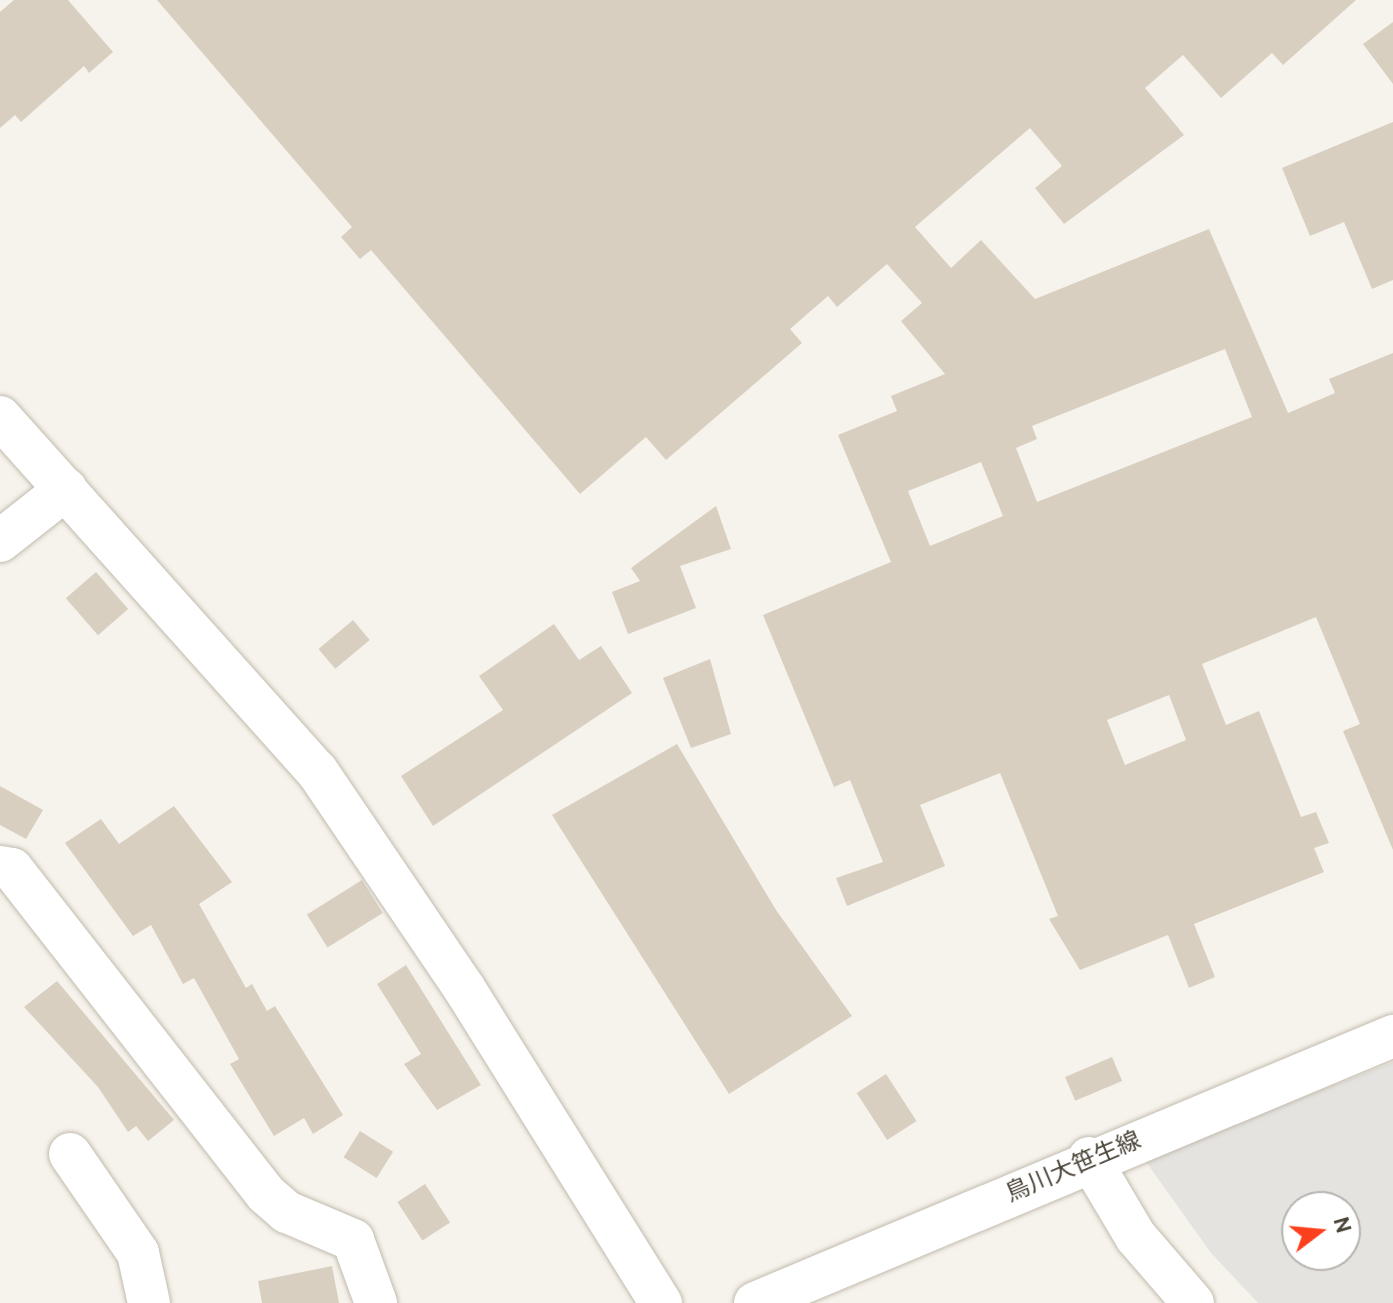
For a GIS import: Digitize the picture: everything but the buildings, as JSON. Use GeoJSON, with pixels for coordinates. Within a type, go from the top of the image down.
{"type":"FeatureCollection","features":[{"type":"Feature","properties":{"kind":"street"},"geometry":{"type":"LineString","coordinates":[[0,417],[317,771],[661,1303]]}},
{"type":"Feature","properties":{"kind":"street"},"geometry":{"type":"LineString","coordinates":[[0,541],[66,489]]}},
{"type":"Feature","properties":{"kind":"street"},"geometry":{"type":"LineString","coordinates":[[0,867],[12,869],[266,1194],[287,1212],[353,1240],[376,1303]]}},
{"type":"Feature","properties":{"kind":"street","name":"鳥川大笹生線"},"geometry":{"type":"LineString","coordinates":[[755,1303],[1089,1158],[1393,1036]]}},
{"type":"Feature","properties":{"kind":"street"},"geometry":{"type":"LineString","coordinates":[[70,1154],[138,1253],[149,1303]]}},
{"type":"Feature","properties":{"kind":"street"},"geometry":{"type":"LineString","coordinates":[[1089,1158],[1136,1237],[1193,1303]]}},
{"type":"Feature","properties":{"kind":"shaded area"},"geometry":{"type":"Polygon","coordinates":[[[1393,1062],[1393,1303],[1258,1303],[1211,1253],[1144,1159],[1393,1062]]]}}]}
